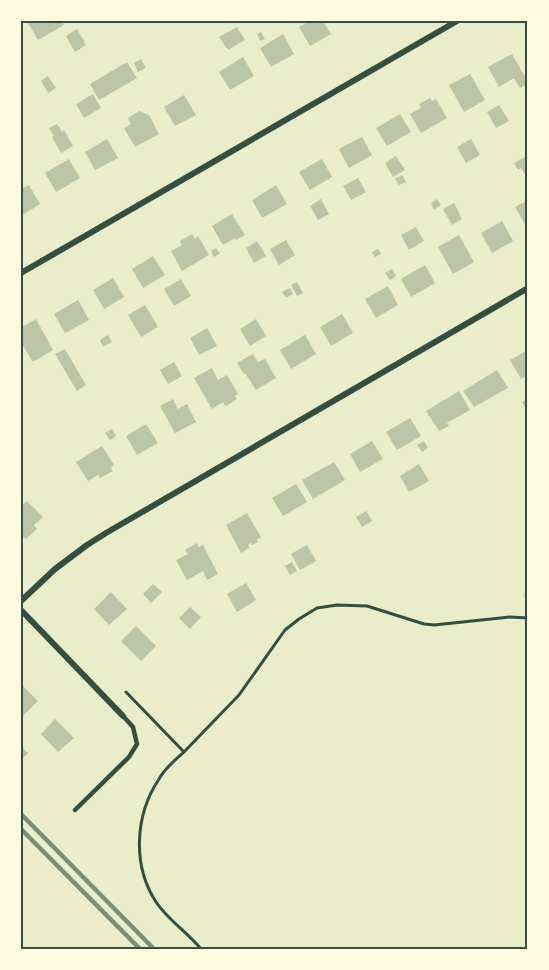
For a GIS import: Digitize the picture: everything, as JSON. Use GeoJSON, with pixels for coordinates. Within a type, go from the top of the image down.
{"type":"FeatureCollection","features":[{"type":"Feature","properties":{"kind":"street"},"geometry":{"type":"LineString","coordinates":[[21,273],[457,21]]}},
{"type":"Feature","properties":{"kind":"street"},"geometry":{"type":"LineString","coordinates":[[21,601],[55,570],[106,533],[528,288]]}},
{"type":"Feature","properties":{"kind":"street"},"geometry":{"type":"LineString","coordinates":[[21,610],[123,716]]}},
{"type":"Feature","properties":{"kind":"lane"},"geometry":{"type":"LineString","coordinates":[[75,810],[129,757],[137,744],[133,728],[123,716]]}},
{"type":"Feature","properties":{"kind":"path"},"geometry":{"type":"LineString","coordinates":[[201,949],[165,913],[147,885],[139,849],[143,812],[159,778],[239,695],[285,630],[317,608],[337,605],[367,606],[434,625],[528,618]]}},
{"type":"Feature","properties":{"kind":"path"},"geometry":{"type":"LineString","coordinates":[[126,692],[184,752]]}},
{"type":"Feature","properties":{"kind":"building"},"geometry":{"type":"Polygon","coordinates":[[[27,21],[62,21],[64,25],[38,40],[27,21]]]}},
{"type":"Feature","properties":{"kind":"building"},"geometry":{"type":"Polygon","coordinates":[[[309,21],[323,21],[331,34],[310,46],[299,27],[309,21]]]}},
{"type":"Feature","properties":{"kind":"building"},"geometry":{"type":"Polygon","coordinates":[[[237,27],[245,40],[228,50],[219,37],[237,27]]]}},
{"type":"Feature","properties":{"kind":"building"},"geometry":{"type":"Polygon","coordinates":[[[77,29],[86,45],[75,52],[66,36],[77,29]]]}},
{"type":"Feature","properties":{"kind":"building"},"geometry":{"type":"Polygon","coordinates":[[[261,32],[265,39],[260,41],[257,34],[261,32]]]}},
{"type":"Feature","properties":{"kind":"building"},"geometry":{"type":"Polygon","coordinates":[[[283,34],[294,54],[271,67],[260,48],[283,34]]]}},
{"type":"Feature","properties":{"kind":"building"},"geometry":{"type":"Polygon","coordinates":[[[512,54],[528,84],[520,88],[514,78],[499,87],[488,67],[512,54]]]}},
{"type":"Feature","properties":{"kind":"building"},"geometry":{"type":"Polygon","coordinates":[[[243,57],[254,76],[230,90],[219,72],[243,57]]]}},
{"type":"Feature","properties":{"kind":"building"},"geometry":{"type":"Polygon","coordinates":[[[141,59],[146,68],[138,72],[134,63],[141,59]]]}},
{"type":"Feature","properties":{"kind":"building"},"geometry":{"type":"Polygon","coordinates":[[[127,62],[137,78],[99,100],[90,84],[127,62]]]}},
{"type":"Feature","properties":{"kind":"building"},"geometry":{"type":"Polygon","coordinates":[[[470,74],[485,100],[464,112],[449,85],[470,74]]]}},
{"type":"Feature","properties":{"kind":"building"},"geometry":{"type":"Polygon","coordinates":[[[48,76],[56,88],[48,93],[41,81],[48,76]]]}},
{"type":"Feature","properties":{"kind":"building"},"geometry":{"type":"Polygon","coordinates":[[[93,94],[101,108],[84,118],[76,104],[93,94]]]}},
{"type":"Feature","properties":{"kind":"building"},"geometry":{"type":"Polygon","coordinates":[[[184,95],[196,115],[175,126],[164,107],[184,95]]]}},
{"type":"Feature","properties":{"kind":"building"},"geometry":{"type":"Polygon","coordinates":[[[430,98],[432,101],[436,99],[447,118],[421,133],[410,114],[421,108],[419,104],[430,98]]]}},
{"type":"Feature","properties":{"kind":"building"},"geometry":{"type":"Polygon","coordinates":[[[499,105],[509,121],[496,128],[487,112],[499,105]]]}},
{"type":"Feature","properties":{"kind":"building"},"geometry":{"type":"Polygon","coordinates":[[[139,111],[149,115],[159,134],[135,147],[124,128],[131,124],[128,118],[139,111]]]}},
{"type":"Feature","properties":{"kind":"building"},"geometry":{"type":"Polygon","coordinates":[[[400,114],[411,132],[387,146],[376,128],[400,114]]]}},
{"type":"Feature","properties":{"kind":"building"},"geometry":{"type":"Polygon","coordinates":[[[57,124],[62,132],[64,130],[73,146],[61,153],[49,128],[57,124]]]}},
{"type":"Feature","properties":{"kind":"building"},"geometry":{"type":"Polygon","coordinates":[[[362,137],[372,155],[349,168],[339,149],[362,137]]]}},
{"type":"Feature","properties":{"kind":"building"},"geometry":{"type":"Polygon","coordinates":[[[107,139],[118,158],[95,170],[85,152],[107,139]]]}},
{"type":"Feature","properties":{"kind":"building"},"geometry":{"type":"Polygon","coordinates":[[[471,139],[480,155],[466,163],[457,147],[471,139]]]}},
{"type":"Feature","properties":{"kind":"building"},"geometry":{"type":"Polygon","coordinates":[[[528,155],[528,179],[521,168],[518,170],[514,163],[528,155]]]}},
{"type":"Feature","properties":{"kind":"building"},"geometry":{"type":"Polygon","coordinates":[[[396,156],[405,170],[393,177],[385,163],[396,156]]]}},
{"type":"Feature","properties":{"kind":"building"},"geometry":{"type":"Polygon","coordinates":[[[69,159],[80,178],[56,192],[45,173],[69,159]]]}},
{"type":"Feature","properties":{"kind":"building"},"geometry":{"type":"Polygon","coordinates":[[[322,159],[332,177],[310,190],[299,172],[322,159]]]}},
{"type":"Feature","properties":{"kind":"building"},"geometry":{"type":"Polygon","coordinates":[[[402,175],[406,182],[399,185],[395,179],[402,175]]]}},
{"type":"Feature","properties":{"kind":"building"},"geometry":{"type":"Polygon","coordinates":[[[358,178],[366,192],[351,200],[343,186],[358,178]]]}},
{"type":"Feature","properties":{"kind":"building"},"geometry":{"type":"Polygon","coordinates":[[[29,185],[40,204],[21,216],[21,189],[29,185]]]}},
{"type":"Feature","properties":{"kind":"building"},"geometry":{"type":"Polygon","coordinates":[[[276,185],[287,204],[262,218],[252,200],[276,185]]]}},
{"type":"Feature","properties":{"kind":"building"},"geometry":{"type":"Polygon","coordinates":[[[321,199],[329,214],[318,220],[310,206],[321,199]]]}},
{"type":"Feature","properties":{"kind":"building"},"geometry":{"type":"Polygon","coordinates":[[[437,199],[441,205],[434,210],[431,203],[437,199]]]}},
{"type":"Feature","properties":{"kind":"building"},"geometry":{"type":"Polygon","coordinates":[[[528,200],[528,225],[526,226],[515,207],[528,200]]]}},
{"type":"Feature","properties":{"kind":"building"},"geometry":{"type":"Polygon","coordinates":[[[454,203],[462,219],[452,225],[443,209],[454,203]]]}},
{"type":"Feature","properties":{"kind":"building"},"geometry":{"type":"Polygon","coordinates":[[[232,214],[245,235],[223,245],[212,226],[232,214]]]}},
{"type":"Feature","properties":{"kind":"building"},"geometry":{"type":"Polygon","coordinates":[[[502,221],[513,241],[492,253],[481,233],[502,221]]]}},
{"type":"Feature","properties":{"kind":"building"},"geometry":{"type":"Polygon","coordinates":[[[416,227],[424,241],[409,250],[401,235],[416,227]]]}},
{"type":"Feature","properties":{"kind":"building"},"geometry":{"type":"Polygon","coordinates":[[[192,234],[195,239],[198,236],[209,255],[182,271],[171,251],[182,245],[180,241],[192,234]]]}},
{"type":"Feature","properties":{"kind":"building"},"geometry":{"type":"Polygon","coordinates":[[[459,235],[474,262],[453,274],[438,247],[459,235]]]}},
{"type":"Feature","properties":{"kind":"building"},"geometry":{"type":"Polygon","coordinates":[[[286,240],[295,255],[279,265],[270,249],[286,240]]]}},
{"type":"Feature","properties":{"kind":"building"},"geometry":{"type":"Polygon","coordinates":[[[257,241],[266,256],[254,263],[246,248],[257,241]]]}},
{"type":"Feature","properties":{"kind":"building"},"geometry":{"type":"Polygon","coordinates":[[[216,248],[220,253],[214,257],[211,251],[216,248]]]}},
{"type":"Feature","properties":{"kind":"building"},"geometry":{"type":"Polygon","coordinates":[[[378,249],[381,254],[375,257],[372,252],[378,249]]]}},
{"type":"Feature","properties":{"kind":"building"},"geometry":{"type":"Polygon","coordinates":[[[153,256],[165,275],[143,288],[132,269],[153,256]]]}},
{"type":"Feature","properties":{"kind":"building"},"geometry":{"type":"Polygon","coordinates":[[[425,265],[435,283],[411,297],[401,279],[425,265]]]}},
{"type":"Feature","properties":{"kind":"building"},"geometry":{"type":"Polygon","coordinates":[[[392,269],[396,276],[390,280],[385,273],[392,269]]]}},
{"type":"Feature","properties":{"kind":"building"},"geometry":{"type":"Polygon","coordinates":[[[113,278],[124,297],[104,309],[93,290],[113,278]]]}},
{"type":"Feature","properties":{"kind":"building"},"geometry":{"type":"Polygon","coordinates":[[[181,279],[191,296],[174,306],[164,289],[181,279]]]}},
{"type":"Feature","properties":{"kind":"building"},"geometry":{"type":"Polygon","coordinates":[[[297,282],[303,293],[297,296],[291,285],[297,282]]]}},
{"type":"Feature","properties":{"kind":"building"},"geometry":{"type":"Polygon","coordinates":[[[388,286],[398,305],[376,318],[365,299],[388,286]]]}},
{"type":"Feature","properties":{"kind":"building"},"geometry":{"type":"Polygon","coordinates":[[[290,288],[293,294],[286,298],[282,292],[290,288]]]}},
{"type":"Feature","properties":{"kind":"building"},"geometry":{"type":"Polygon","coordinates":[[[78,300],[89,320],[65,333],[54,314],[78,300]]]}},
{"type":"Feature","properties":{"kind":"building"},"geometry":{"type":"Polygon","coordinates":[[[145,305],[158,327],[141,337],[128,315],[145,305]]]}},
{"type":"Feature","properties":{"kind":"building"},"geometry":{"type":"Polygon","coordinates":[[[342,314],[353,333],[331,346],[320,327],[342,314]]]}},
{"type":"Feature","properties":{"kind":"building"},"geometry":{"type":"Polygon","coordinates":[[[36,319],[53,350],[33,362],[21,342],[21,328],[36,319]]]}},
{"type":"Feature","properties":{"kind":"building"},"geometry":{"type":"Polygon","coordinates":[[[256,319],[266,336],[250,346],[240,329],[256,319]]]}},
{"type":"Feature","properties":{"kind":"building"},"geometry":{"type":"Polygon","coordinates":[[[207,328],[217,346],[199,355],[190,338],[207,328]]]}},
{"type":"Feature","properties":{"kind":"building"},"geometry":{"type":"Polygon","coordinates":[[[108,335],[112,342],[103,347],[100,340],[108,335]]]}},
{"type":"Feature","properties":{"kind":"building"},"geometry":{"type":"Polygon","coordinates":[[[305,335],[316,354],[291,369],[280,350],[305,335]]]}},
{"type":"Feature","properties":{"kind":"building"},"geometry":{"type":"Polygon","coordinates":[[[65,349],[86,385],[77,391],[55,354],[65,349]]]}},
{"type":"Feature","properties":{"kind":"building"},"geometry":{"type":"Polygon","coordinates":[[[528,350],[528,375],[521,379],[510,360],[528,350]]]}},
{"type":"Feature","properties":{"kind":"building"},"geometry":{"type":"Polygon","coordinates":[[[253,354],[258,362],[265,359],[276,378],[256,390],[237,363],[253,354]]]}},
{"type":"Feature","properties":{"kind":"building"},"geometry":{"type":"Polygon","coordinates":[[[174,362],[182,376],[168,384],[160,370],[174,362]]]}},
{"type":"Feature","properties":{"kind":"building"},"geometry":{"type":"Polygon","coordinates":[[[212,368],[218,380],[227,375],[238,394],[235,396],[237,399],[228,405],[225,406],[223,402],[212,409],[194,378],[212,368]]]}},
{"type":"Feature","properties":{"kind":"building"},"geometry":{"type":"Polygon","coordinates":[[[497,370],[508,388],[474,407],[463,391],[497,370]]]}},
{"type":"Feature","properties":{"kind":"building"},"geometry":{"type":"Polygon","coordinates":[[[459,391],[470,410],[447,423],[449,426],[439,431],[426,411],[459,391]]]}},
{"type":"Feature","properties":{"kind":"building"},"geometry":{"type":"Polygon","coordinates":[[[528,398],[528,412],[522,402],[528,398]]]}},
{"type":"Feature","properties":{"kind":"building"},"geometry":{"type":"Polygon","coordinates":[[[173,399],[178,409],[187,404],[196,422],[175,433],[160,406],[173,399]]]}},
{"type":"Feature","properties":{"kind":"building"},"geometry":{"type":"Polygon","coordinates":[[[410,418],[421,436],[397,450],[386,432],[410,418]]]}},
{"type":"Feature","properties":{"kind":"building"},"geometry":{"type":"Polygon","coordinates":[[[146,424],[158,443],[137,455],[126,436],[146,424]]]}},
{"type":"Feature","properties":{"kind":"building"},"geometry":{"type":"Polygon","coordinates":[[[112,429],[116,436],[110,440],[105,433],[112,429]]]}},
{"type":"Feature","properties":{"kind":"building"},"geometry":{"type":"Polygon","coordinates":[[[372,441],[383,459],[360,472],[350,454],[372,441]]]}},
{"type":"Feature","properties":{"kind":"building"},"geometry":{"type":"Polygon","coordinates":[[[424,441],[428,448],[422,452],[417,445],[424,441]]]}},
{"type":"Feature","properties":{"kind":"building"},"geometry":{"type":"Polygon","coordinates":[[[102,446],[114,465],[111,468],[113,471],[100,478],[98,475],[88,481],[76,462],[102,446]]]}},
{"type":"Feature","properties":{"kind":"building"},"geometry":{"type":"Polygon","coordinates":[[[334,462],[345,480],[313,499],[302,480],[334,462]]]}},
{"type":"Feature","properties":{"kind":"building"},"geometry":{"type":"Polygon","coordinates":[[[419,464],[429,481],[409,492],[400,476],[419,464]]]}},
{"type":"Feature","properties":{"kind":"building"},"geometry":{"type":"Polygon","coordinates":[[[296,484],[307,502],[283,516],[272,498],[296,484]]]}},
{"type":"Feature","properties":{"kind":"building"},"geometry":{"type":"Polygon","coordinates":[[[27,501],[43,517],[34,525],[37,529],[26,539],[21,535],[21,506],[27,501]]]}},
{"type":"Feature","properties":{"kind":"building"},"geometry":{"type":"Polygon","coordinates":[[[366,511],[372,521],[362,527],[356,517],[366,511]]]}},
{"type":"Feature","properties":{"kind":"building"},"geometry":{"type":"Polygon","coordinates":[[[247,513],[261,537],[257,540],[258,542],[252,545],[251,543],[248,545],[249,548],[241,553],[226,525],[247,513]]]}},
{"type":"Feature","properties":{"kind":"building"},"geometry":{"type":"Polygon","coordinates":[[[197,543],[199,547],[203,545],[218,574],[207,580],[203,571],[187,580],[176,560],[188,554],[185,550],[197,543]]]}},
{"type":"Feature","properties":{"kind":"building"},"geometry":{"type":"Polygon","coordinates":[[[307,545],[316,561],[300,570],[291,554],[307,545]]]}},
{"type":"Feature","properties":{"kind":"building"},"geometry":{"type":"Polygon","coordinates":[[[292,562],[297,571],[290,575],[285,566],[292,562]]]}},
{"type":"Feature","properties":{"kind":"building"},"geometry":{"type":"Polygon","coordinates":[[[246,583],[256,600],[237,612],[227,594],[246,583]]]}},
{"type":"Feature","properties":{"kind":"building"},"geometry":{"type":"Polygon","coordinates":[[[153,584],[162,592],[151,603],[143,594],[153,584]]]}},
{"type":"Feature","properties":{"kind":"building"},"geometry":{"type":"Polygon","coordinates":[[[528,585],[528,606],[524,594],[528,585]]]}},
{"type":"Feature","properties":{"kind":"building"},"geometry":{"type":"Polygon","coordinates":[[[111,592],[127,609],[109,625],[94,609],[111,592]]]}},
{"type":"Feature","properties":{"kind":"building"},"geometry":{"type":"Polygon","coordinates":[[[190,607],[201,617],[190,629],[179,618],[190,607]]]}},
{"type":"Feature","properties":{"kind":"building"},"geometry":{"type":"Polygon","coordinates":[[[136,626],[156,646],[141,661],[121,641],[136,626]]]}},
{"type":"Feature","properties":{"kind":"building"},"geometry":{"type":"Polygon","coordinates":[[[21,684],[38,701],[23,716],[21,715],[21,684]]]}},
{"type":"Feature","properties":{"kind":"building"},"geometry":{"type":"Polygon","coordinates":[[[55,719],[74,738],[58,752],[41,734],[55,719]]]}},
{"type":"Feature","properties":{"kind":"building"},"geometry":{"type":"Polygon","coordinates":[[[21,746],[28,753],[21,760],[21,746]]]}},
{"type":"Feature","properties":{"kind":"railway"},"geometry":{"type":"LineString","coordinates":[[21,814],[154,949]]}},
{"type":"Feature","properties":{"kind":"railway"},"geometry":{"type":"LineString","coordinates":[[21,829],[140,949]]}}]}
